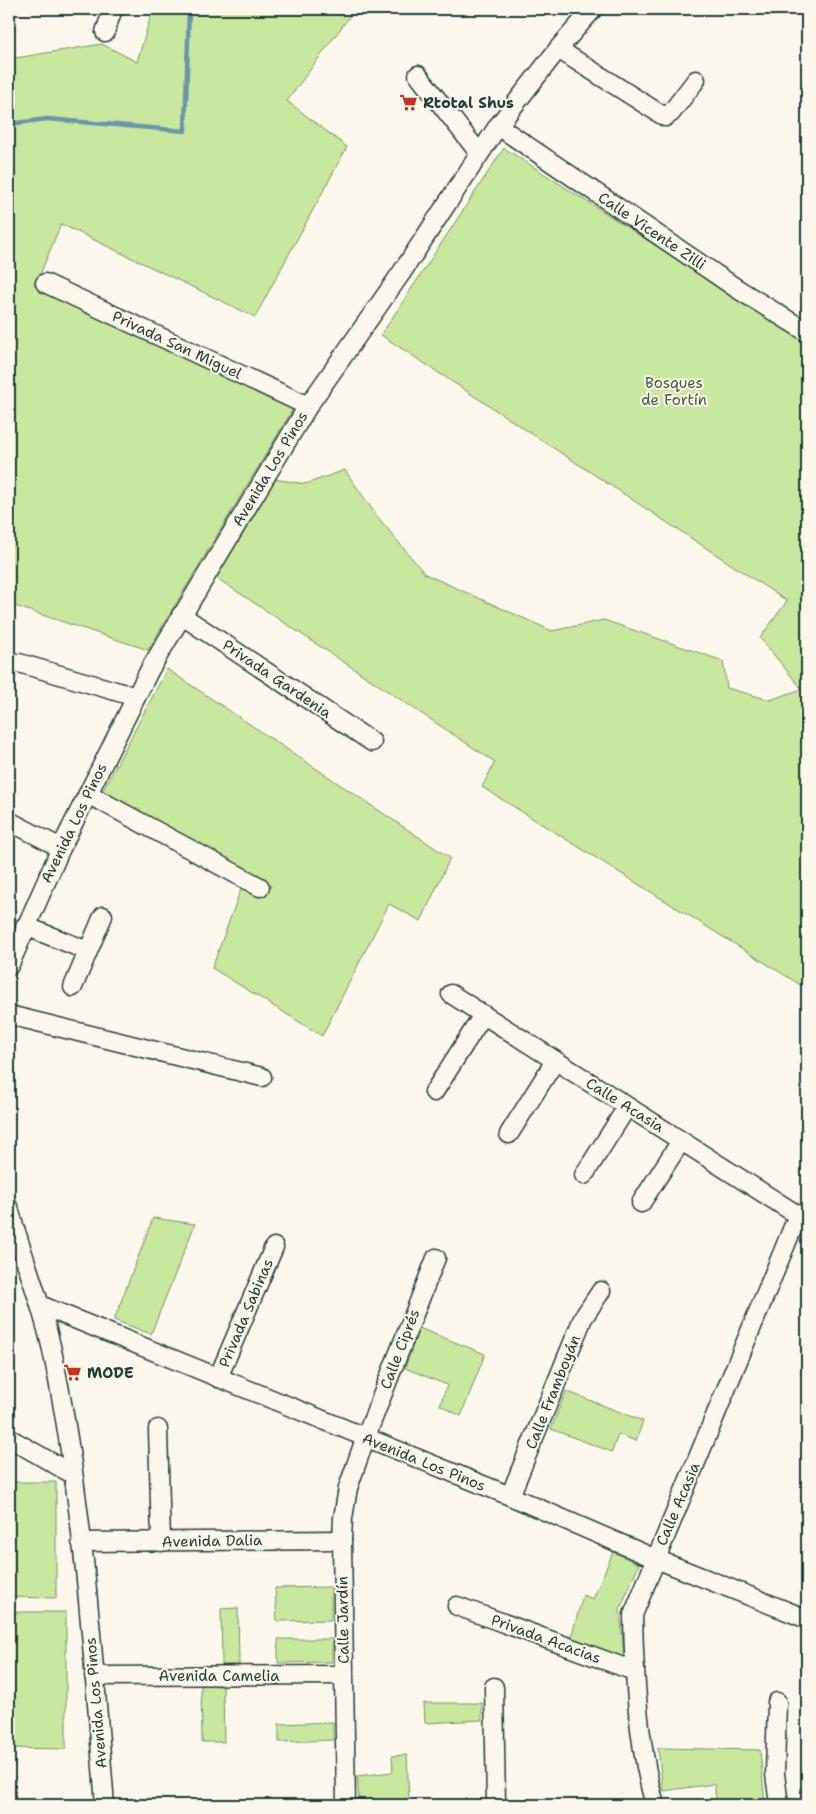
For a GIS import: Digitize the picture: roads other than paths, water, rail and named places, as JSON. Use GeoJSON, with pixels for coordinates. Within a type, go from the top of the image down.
{"type":"FeatureCollection","features":[{"type":"Feature","properties":{"kind":"street"},"geometry":{"type":"LineString","coordinates":[[105,32],[113,9]]}},
{"type":"Feature","properties":{"kind":"street","name":"Avenida Los Pinos"},"geometry":{"type":"LineString","coordinates":[[9,966],[13,945],[25,926],[61,848],[136,697],[181,615],[308,406],[402,272],[498,126],[558,49],[593,9]]}},
{"type":"Feature","properties":{"kind":"street"},"geometry":{"type":"LineString","coordinates":[[558,49],[665,117],[671,113],[696,80]]}},
{"type":"Feature","properties":{"kind":"street"},"geometry":{"type":"LineString","coordinates":[[418,75],[479,153]]}},
{"type":"Feature","properties":{"kind":"street","name":"Calle Vicente Zilli"},"geometry":{"type":"LineString","coordinates":[[498,126],[736,288],[807,332]]}},
{"type":"Feature","properties":{"kind":"street","name":"Privada San Miguel"},"geometry":{"type":"LineString","coordinates":[[45,283],[308,406]]}},
{"type":"Feature","properties":{"kind":"street","name":"Privada Gardenia"},"geometry":{"type":"LineString","coordinates":[[181,615],[372,742]]}},
{"type":"Feature","properties":{"kind":"street"},"geometry":{"type":"LineString","coordinates":[[19,663],[136,697]]}},
{"type":"Feature","properties":{"kind":"street"},"geometry":{"type":"LineString","coordinates":[[88,794],[260,887]]}},
{"type":"Feature","properties":{"kind":"street"},"geometry":{"type":"LineString","coordinates":[[9,821],[61,848]]}},
{"type":"Feature","properties":{"kind":"street"},"geometry":{"type":"LineString","coordinates":[[72,987],[103,916]]}},
{"type":"Feature","properties":{"kind":"street"},"geometry":{"type":"LineString","coordinates":[[25,926],[88,951]]}},
{"type":"Feature","properties":{"kind":"street","name":"Calle Acasia"},"geometry":{"type":"LineString","coordinates":[[451,994],[803,1218],[633,1615],[634,1671],[649,1784],[655,1805]]}},
{"type":"Feature","properties":{"kind":"street"},"geometry":{"type":"LineString","coordinates":[[9,1015],[262,1077]]}},
{"type":"Feature","properties":{"kind":"street"},"geometry":{"type":"LineString","coordinates":[[434,1092],[483,1015]]}},
{"type":"Feature","properties":{"kind":"street"},"geometry":{"type":"LineString","coordinates":[[509,1134],[555,1061]]}},
{"type":"Feature","properties":{"kind":"street"},"geometry":{"type":"LineString","coordinates":[[584,1175],[627,1107]]}},
{"type":"Feature","properties":{"kind":"street"},"geometry":{"type":"LineString","coordinates":[[641,1203],[681,1141]]}},
{"type":"Feature","properties":{"kind":"street","name":"Avenida Los Pinos"},"geometry":{"type":"LineString","coordinates":[[9,1208],[12,1231],[40,1304],[54,1360],[81,1542],[105,1805]]}},
{"type":"Feature","properties":{"kind":"street","name":"Privada Sabinas"},"geometry":{"type":"LineString","coordinates":[[218,1378],[274,1247]]}},
{"type":"Feature","properties":{"kind":"street","name":"Calle Ciprés"},"geometry":{"type":"LineString","coordinates":[[365,1439],[436,1258]]}},
{"type":"Feature","properties":{"kind":"street","name":"Calle Framboyán"},"geometry":{"type":"LineString","coordinates":[[510,1496],[583,1318],[601,1291]]}},
{"type":"Feature","properties":{"kind":"street","name":"Avenida Los Pinos"},"geometry":{"type":"LineString","coordinates":[[40,1304],[365,1439],[510,1496],[656,1559],[805,1613]]}},
{"type":"Feature","properties":{"kind":"street"},"geometry":{"type":"LineString","coordinates":[[158,1429],[161,1542]]}},
{"type":"Feature","properties":{"kind":"street"},"geometry":{"type":"LineString","coordinates":[[9,1438],[72,1474]]}},
{"type":"Feature","properties":{"kind":"street","name":"Calle Jardín"},"geometry":{"type":"LineString","coordinates":[[346,1805],[342,1540],[345,1500],[365,1439]]}},
{"type":"Feature","properties":{"kind":"street","name":"Avenida Dalia"},"geometry":{"type":"LineString","coordinates":[[81,1542],[342,1540]]}},
{"type":"Feature","properties":{"kind":"street","name":"Privada Acacias"},"geometry":{"type":"LineString","coordinates":[[457,1606],[634,1671]]}},
{"type":"Feature","properties":{"kind":"street","name":"Avenida Camelia"},"geometry":{"type":"LineString","coordinates":[[94,1676],[343,1674]]}},
{"type":"Feature","properties":{"kind":"street"},"geometry":{"type":"LineString","coordinates":[[494,1687],[496,1805]]}},
{"type":"Feature","properties":{"kind":"street"},"geometry":{"type":"LineString","coordinates":[[777,1702],[775,1774],[778,1805]]}},
{"type":"Feature","properties":{"kind":"waterway"},"geometry":{"type":"LineString","coordinates":[[9,124],[47,119],[185,131],[189,9]]}},
{"type":"Feature","properties":{"kind":"place","name":"Rtotal Shus"},"geometry":{"type":"Point","coordinates":[409,103]}},
{"type":"Feature","properties":{"kind":"place","name":"MODE"},"geometry":{"type":"Point","coordinates":[73,1373]}},
{"type":"Feature","properties":{"kind":"park label","name":"Bosques de Fortín"},"geometry":{"type":"Point","coordinates":[674,392]}}]}
